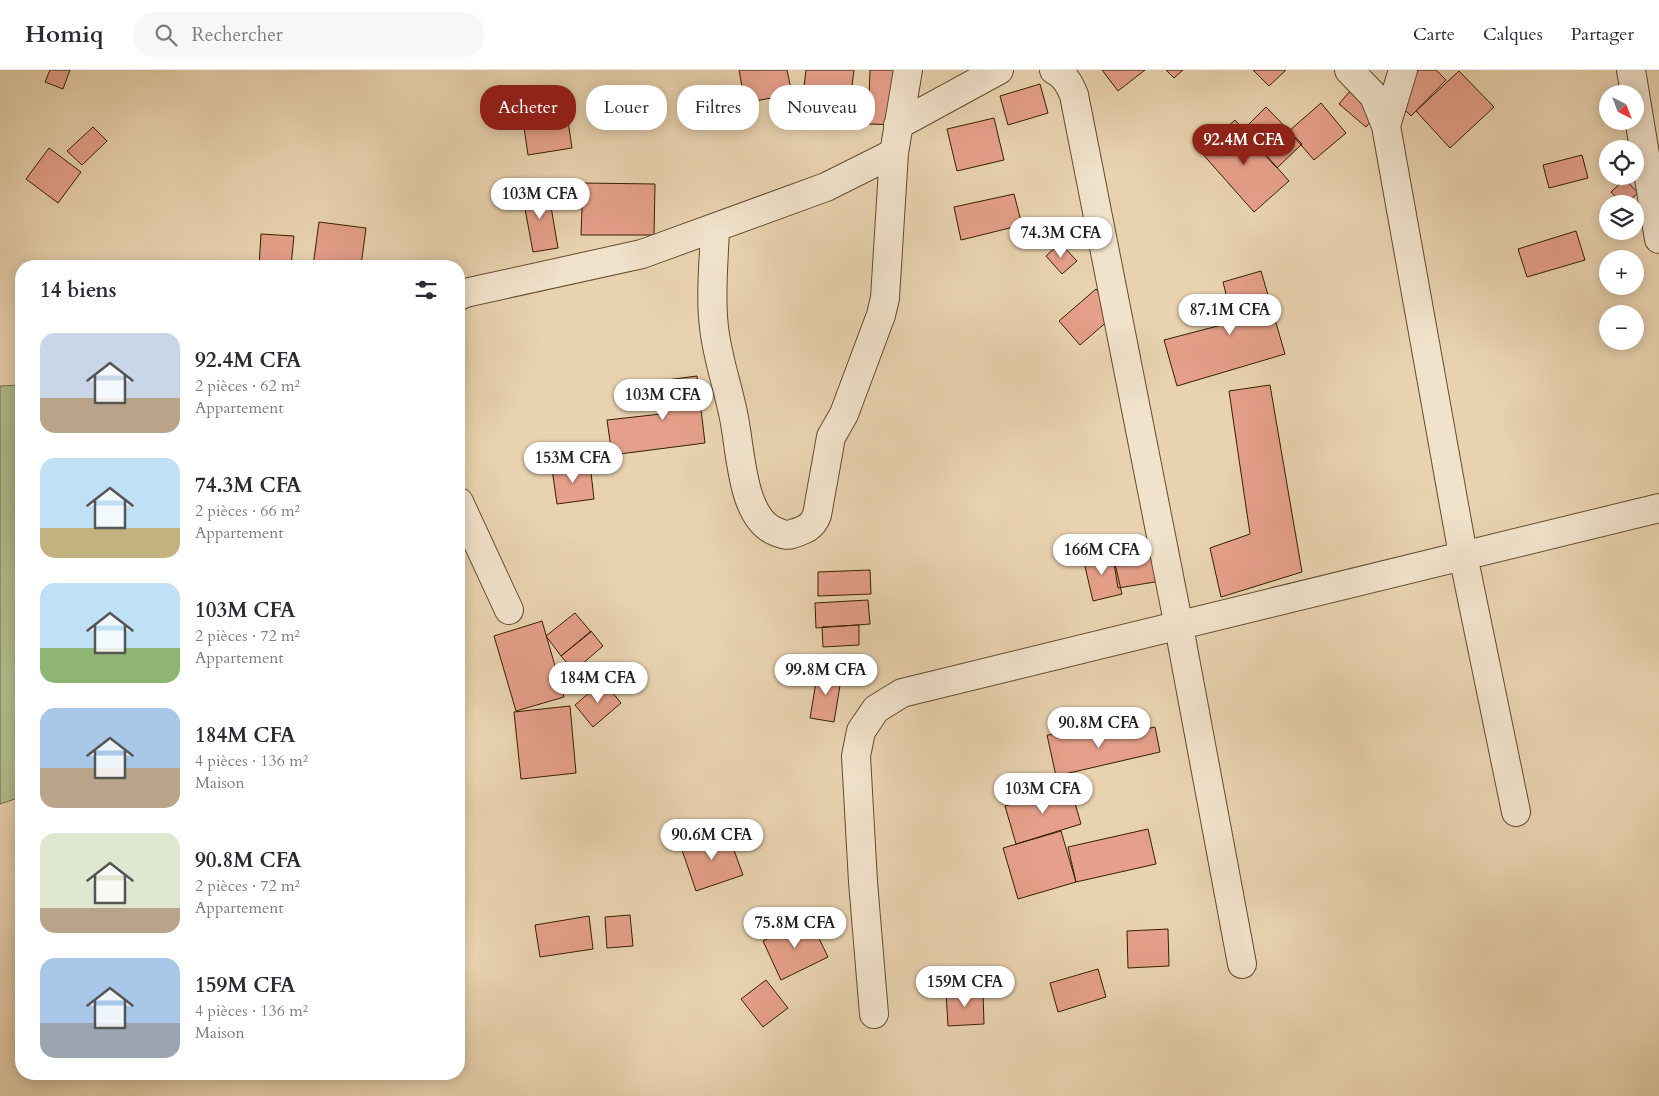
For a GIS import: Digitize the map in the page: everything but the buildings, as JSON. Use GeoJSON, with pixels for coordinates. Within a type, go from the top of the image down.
{"type":"FeatureCollection","features":[{"type":"Feature","properties":{"kind":"street"},"geometry":{"type":"LineString","coordinates":[[715,228],[714,326],[717,348],[734,415],[743,470],[752,506],[760,520],[769,529],[787,536],[808,529],[818,515],[830,437],[844,414],[881,314],[885,298],[894,154],[908,70]]}},
{"type":"Feature","properties":{"kind":"street"},"geometry":{"type":"LineString","coordinates":[[898,125],[999,70]]}},
{"type":"Feature","properties":{"kind":"street"},"geometry":{"type":"LineString","coordinates":[[1054,70],[1069,83],[1074,95],[1179,627],[1242,964]]}},
{"type":"Feature","properties":{"kind":"street"},"geometry":{"type":"LineString","coordinates":[[1349,70],[1374,96],[1386,126],[1462,555],[1516,812]]}},
{"type":"Feature","properties":{"kind":"street"},"geometry":{"type":"LineString","coordinates":[[1386,126],[1403,70]]}},
{"type":"Feature","properties":{"kind":"street"},"geometry":{"type":"LineString","coordinates":[[1631,70],[1634,85]]}},
{"type":"Feature","properties":{"kind":"street"},"geometry":{"type":"LineString","coordinates":[[1641,130],[1659,239]]}},
{"type":"Feature","properties":{"kind":"street"},"geometry":{"type":"LineString","coordinates":[[465,293],[642,254],[826,188],[894,154]]}},
{"type":"Feature","properties":{"kind":"street"},"geometry":{"type":"LineString","coordinates":[[874,1014],[863,882],[856,756],[861,731],[876,709],[902,693],[1179,627],[1462,555],[1659,508]]}},
{"type":"Feature","properties":{"kind":"street"},"geometry":{"type":"LineString","coordinates":[[465,515],[509,610]]}},
{"type":"Feature","properties":{"kind":"green space"},"geometry":{"type":"Polygon","coordinates":[[[15,385],[15,799],[0,804],[0,386],[15,385]]]}}]}
